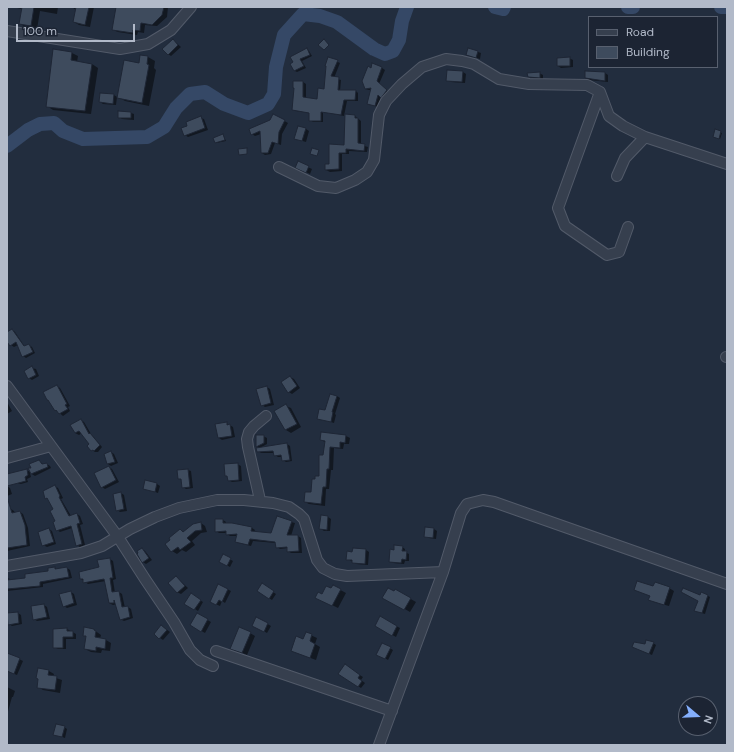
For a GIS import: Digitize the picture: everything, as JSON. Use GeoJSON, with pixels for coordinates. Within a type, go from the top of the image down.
{"type":"FeatureCollection","features":[{"type":"Feature","properties":{"kind":"street"},"geometry":{"type":"LineString","coordinates":[[7,31],[120,49],[148,44],[171,30],[191,7]]}},
{"type":"Feature","properties":{"kind":"street"},"geometry":{"type":"LineString","coordinates":[[279,168],[318,186],[336,188],[355,180],[367,172],[374,160],[380,115],[386,101],[402,84],[422,67],[446,59],[474,64],[498,79],[529,84],[587,85],[600,92],[609,116],[623,126],[645,137],[727,164]]}},
{"type":"Feature","properties":{"kind":"street"},"geometry":{"type":"LineString","coordinates":[[600,92],[558,208],[565,226],[607,256],[619,252],[628,227]]}},
{"type":"Feature","properties":{"kind":"street"},"geometry":{"type":"LineString","coordinates":[[617,176],[625,158],[645,137]]}},
{"type":"Feature","properties":{"kind":"street"},"geometry":{"type":"LineString","coordinates":[[7,386],[118,537],[144,579],[174,622],[190,650],[200,660],[213,666]]}},
{"type":"Feature","properties":{"kind":"street"},"geometry":{"type":"LineString","coordinates":[[260,500],[247,439],[249,432],[266,416]]}},
{"type":"Feature","properties":{"kind":"street"},"geometry":{"type":"LineString","coordinates":[[7,458],[51,446]]}},
{"type":"Feature","properties":{"kind":"street"},"geometry":{"type":"LineString","coordinates":[[7,566],[81,553],[102,546],[148,520],[179,508],[217,500],[260,500],[289,507],[299,514],[304,519],[317,560],[323,568],[335,574],[347,576],[443,572]]}},
{"type":"Feature","properties":{"kind":"street"},"geometry":{"type":"LineString","coordinates":[[379,745],[443,572],[461,514],[467,504],[483,500],[494,502],[727,584]]}},
{"type":"Feature","properties":{"kind":"street"},"geometry":{"type":"LineString","coordinates":[[216,651],[392,711]]}},
{"type":"Feature","properties":{"kind":"building"},"geometry":{"type":"Polygon","coordinates":[[[22,7],[34,7],[31,26],[19,24],[22,7]]]}},
{"type":"Feature","properties":{"kind":"building"},"geometry":{"type":"Polygon","coordinates":[[[76,7],[89,7],[85,25],[73,22],[76,7]]]}},
{"type":"Feature","properties":{"kind":"building"},"geometry":{"type":"Polygon","coordinates":[[[116,7],[164,7],[162,15],[152,25],[141,23],[140,31],[133,30],[133,33],[112,30],[116,7]]]}},
{"type":"Feature","properties":{"kind":"building"},"geometry":{"type":"Polygon","coordinates":[[[173,39],[178,45],[168,55],[162,49],[173,39]]]}},
{"type":"Feature","properties":{"kind":"building"},"geometry":{"type":"Polygon","coordinates":[[[324,39],[329,45],[324,50],[318,45],[324,39]]]}},
{"type":"Feature","properties":{"kind":"building"},"geometry":{"type":"Polygon","coordinates":[[[307,48],[310,55],[300,59],[304,66],[294,71],[290,64],[293,62],[290,57],[307,48]]]}},
{"type":"Feature","properties":{"kind":"building"},"geometry":{"type":"Polygon","coordinates":[[[468,48],[478,51],[476,58],[466,55],[468,48]]]}},
{"type":"Feature","properties":{"kind":"building"},"geometry":{"type":"Polygon","coordinates":[[[53,49],[72,52],[71,60],[92,64],[85,111],[46,107],[53,49]]]}},
{"type":"Feature","properties":{"kind":"building"},"geometry":{"type":"Polygon","coordinates":[[[140,55],[148,56],[147,64],[149,65],[142,103],[117,98],[124,60],[139,63],[140,55]]]}},
{"type":"Feature","properties":{"kind":"building"},"geometry":{"type":"Polygon","coordinates":[[[328,57],[338,60],[331,76],[339,77],[338,90],[356,90],[355,100],[344,100],[341,115],[321,112],[321,121],[309,121],[309,113],[292,110],[294,88],[293,81],[303,81],[303,97],[317,99],[318,88],[324,89],[325,66],[328,57]]]}},
{"type":"Feature","properties":{"kind":"building"},"geometry":{"type":"Polygon","coordinates":[[[570,57],[570,66],[557,66],[557,58],[570,57]]]}},
{"type":"Feature","properties":{"kind":"building"},"geometry":{"type":"Polygon","coordinates":[[[372,63],[382,67],[377,81],[387,90],[381,98],[378,95],[375,106],[367,104],[371,88],[365,89],[362,81],[368,66],[371,68],[372,63]]]}},
{"type":"Feature","properties":{"kind":"building"},"geometry":{"type":"Polygon","coordinates":[[[447,70],[463,71],[462,82],[446,81],[447,70]]]}},
{"type":"Feature","properties":{"kind":"building"},"geometry":{"type":"Polygon","coordinates":[[[585,71],[605,72],[605,81],[585,78],[585,71]]]}},
{"type":"Feature","properties":{"kind":"building"},"geometry":{"type":"Polygon","coordinates":[[[540,72],[540,78],[528,77],[527,73],[540,72]]]}},
{"type":"Feature","properties":{"kind":"building"},"geometry":{"type":"Polygon","coordinates":[[[100,93],[114,94],[113,104],[99,102],[100,93]]]}},
{"type":"Feature","properties":{"kind":"building"},"geometry":{"type":"Polygon","coordinates":[[[118,111],[131,112],[131,118],[118,118],[118,111]]]}},
{"type":"Feature","properties":{"kind":"building"},"geometry":{"type":"Polygon","coordinates":[[[273,114],[285,120],[279,132],[278,144],[272,142],[268,153],[261,153],[260,131],[251,135],[249,129],[270,120],[273,114]]]}},
{"type":"Feature","properties":{"kind":"building"},"geometry":{"type":"Polygon","coordinates":[[[345,114],[355,115],[355,118],[358,118],[358,143],[365,144],[364,151],[346,149],[346,153],[339,153],[339,169],[325,170],[325,164],[329,164],[329,144],[344,145],[345,114]]]}},
{"type":"Feature","properties":{"kind":"building"},"geometry":{"type":"Polygon","coordinates":[[[201,116],[205,128],[184,136],[181,128],[187,126],[186,122],[201,116]]]}},
{"type":"Feature","properties":{"kind":"building"},"geometry":{"type":"Polygon","coordinates":[[[298,126],[306,128],[302,141],[294,139],[298,126]]]}},
{"type":"Feature","properties":{"kind":"building"},"geometry":{"type":"Polygon","coordinates":[[[715,129],[721,131],[719,139],[713,137],[715,129]]]}},
{"type":"Feature","properties":{"kind":"building"},"geometry":{"type":"Polygon","coordinates":[[[223,134],[225,140],[215,143],[213,138],[223,134]]]}},
{"type":"Feature","properties":{"kind":"building"},"geometry":{"type":"Polygon","coordinates":[[[247,148],[247,154],[239,155],[238,149],[247,148]]]}},
{"type":"Feature","properties":{"kind":"building"},"geometry":{"type":"Polygon","coordinates":[[[312,148],[319,150],[317,156],[310,154],[312,148]]]}},
{"type":"Feature","properties":{"kind":"building"},"geometry":{"type":"Polygon","coordinates":[[[298,161],[309,166],[306,173],[295,168],[298,161]]]}},
{"type":"Feature","properties":{"kind":"building"},"geometry":{"type":"Polygon","coordinates":[[[12,329],[24,346],[29,344],[33,352],[22,357],[16,342],[10,346],[7,342],[7,332],[12,329]]]}},
{"type":"Feature","properties":{"kind":"building"},"geometry":{"type":"Polygon","coordinates":[[[32,366],[36,375],[28,379],[24,371],[32,366]]]}},
{"type":"Feature","properties":{"kind":"building"},"geometry":{"type":"Polygon","coordinates":[[[290,376],[297,386],[288,393],[281,382],[290,376]]]}},
{"type":"Feature","properties":{"kind":"building"},"geometry":{"type":"Polygon","coordinates":[[[57,385],[68,409],[59,414],[47,400],[43,392],[57,385]]]}},
{"type":"Feature","properties":{"kind":"building"},"geometry":{"type":"Polygon","coordinates":[[[267,386],[271,403],[261,406],[256,389],[267,386]]]}},
{"type":"Feature","properties":{"kind":"building"},"geometry":{"type":"Polygon","coordinates":[[[330,394],[337,396],[332,412],[331,422],[317,419],[319,409],[325,410],[330,394]]]}},
{"type":"Feature","properties":{"kind":"building"},"geometry":{"type":"Polygon","coordinates":[[[286,404],[297,424],[285,430],[274,411],[286,404]]]}},
{"type":"Feature","properties":{"kind":"building"},"geometry":{"type":"Polygon","coordinates":[[[81,419],[89,434],[90,433],[100,445],[94,451],[91,451],[87,446],[89,444],[79,431],[75,433],[70,425],[81,419]]]}},
{"type":"Feature","properties":{"kind":"building"},"geometry":{"type":"Polygon","coordinates":[[[227,422],[227,425],[230,424],[232,436],[218,438],[215,424],[227,422]]]}},
{"type":"Feature","properties":{"kind":"building"},"geometry":{"type":"Polygon","coordinates":[[[321,432],[346,435],[345,443],[340,442],[340,448],[330,447],[329,469],[327,469],[326,487],[323,487],[321,504],[304,502],[305,492],[311,492],[312,479],[315,479],[315,476],[319,476],[319,455],[323,455],[325,441],[320,440],[321,432]]]}},
{"type":"Feature","properties":{"kind":"building"},"geometry":{"type":"Polygon","coordinates":[[[256,435],[264,435],[264,443],[256,447],[256,435]]]}},
{"type":"Feature","properties":{"kind":"building"},"geometry":{"type":"Polygon","coordinates":[[[287,443],[290,460],[282,461],[281,455],[274,456],[273,451],[257,452],[256,448],[287,443]]]}},
{"type":"Feature","properties":{"kind":"building"},"geometry":{"type":"Polygon","coordinates":[[[111,451],[115,462],[107,464],[104,454],[111,451]]]}},
{"type":"Feature","properties":{"kind":"building"},"geometry":{"type":"Polygon","coordinates":[[[39,460],[42,464],[47,463],[48,467],[31,474],[28,468],[31,468],[29,464],[39,460]]]}},
{"type":"Feature","properties":{"kind":"building"},"geometry":{"type":"Polygon","coordinates":[[[238,463],[239,480],[228,481],[227,476],[225,476],[224,464],[238,463]]]}},
{"type":"Feature","properties":{"kind":"building"},"geometry":{"type":"Polygon","coordinates":[[[109,466],[116,480],[101,488],[94,473],[109,466]]]}},
{"type":"Feature","properties":{"kind":"building"},"geometry":{"type":"Polygon","coordinates":[[[27,469],[28,475],[25,477],[26,481],[7,486],[7,474],[27,469]]]}},
{"type":"Feature","properties":{"kind":"building"},"geometry":{"type":"Polygon","coordinates":[[[188,469],[190,487],[182,488],[181,479],[178,479],[177,470],[188,469]]]}},
{"type":"Feature","properties":{"kind":"building"},"geometry":{"type":"Polygon","coordinates":[[[145,480],[157,483],[155,492],[143,489],[145,480]]]}},
{"type":"Feature","properties":{"kind":"building"},"geometry":{"type":"Polygon","coordinates":[[[55,485],[60,496],[59,497],[69,516],[77,513],[80,523],[77,524],[82,544],[76,546],[71,526],[56,531],[53,522],[55,521],[50,511],[53,509],[47,498],[45,499],[43,491],[55,485]]]}},
{"type":"Feature","properties":{"kind":"building"},"geometry":{"type":"Polygon","coordinates":[[[121,492],[124,509],[116,511],[113,494],[121,492]]]}},
{"type":"Feature","properties":{"kind":"building"},"geometry":{"type":"Polygon","coordinates":[[[8,500],[12,513],[20,511],[25,525],[27,545],[7,548],[8,500]]]}},
{"type":"Feature","properties":{"kind":"building"},"geometry":{"type":"Polygon","coordinates":[[[321,515],[328,516],[327,530],[319,529],[321,515]]]}},
{"type":"Feature","properties":{"kind":"building"},"geometry":{"type":"Polygon","coordinates":[[[277,516],[292,521],[287,535],[298,535],[299,551],[287,552],[287,547],[276,548],[275,542],[250,539],[248,545],[235,542],[237,534],[226,535],[226,531],[215,532],[215,519],[223,519],[223,523],[232,523],[252,527],[251,531],[271,533],[277,516]]]}},
{"type":"Feature","properties":{"kind":"building"},"geometry":{"type":"Polygon","coordinates":[[[201,522],[202,530],[195,531],[187,538],[191,542],[180,550],[178,547],[171,552],[165,544],[170,540],[169,538],[180,529],[183,532],[193,524],[201,522]]]}},
{"type":"Feature","properties":{"kind":"building"},"geometry":{"type":"Polygon","coordinates":[[[425,527],[434,528],[433,538],[424,537],[425,527]]]}},
{"type":"Feature","properties":{"kind":"building"},"geometry":{"type":"Polygon","coordinates":[[[49,528],[54,542],[42,546],[38,532],[49,528]]]}},
{"type":"Feature","properties":{"kind":"building"},"geometry":{"type":"Polygon","coordinates":[[[394,545],[403,546],[402,551],[407,551],[406,560],[402,559],[401,563],[389,562],[390,549],[394,550],[394,545]]]}},
{"type":"Feature","properties":{"kind":"building"},"geometry":{"type":"Polygon","coordinates":[[[142,548],[149,558],[142,563],[137,551],[142,548]]]}},
{"type":"Feature","properties":{"kind":"building"},"geometry":{"type":"Polygon","coordinates":[[[353,548],[366,549],[365,564],[352,563],[352,560],[346,560],[347,551],[352,552],[353,548]]]}},
{"type":"Feature","properties":{"kind":"building"},"geometry":{"type":"Polygon","coordinates":[[[223,554],[231,558],[227,566],[219,562],[223,554]]]}},
{"type":"Feature","properties":{"kind":"building"},"geometry":{"type":"Polygon","coordinates":[[[110,558],[113,578],[110,578],[112,592],[119,591],[122,607],[128,606],[130,617],[120,620],[114,600],[114,603],[109,603],[104,579],[83,583],[83,579],[80,579],[79,572],[99,567],[97,560],[110,558]]]}},
{"type":"Feature","properties":{"kind":"building"},"geometry":{"type":"Polygon","coordinates":[[[55,567],[55,569],[67,567],[69,577],[40,582],[40,586],[7,589],[7,580],[25,578],[25,574],[48,571],[48,568],[55,567]]]}},
{"type":"Feature","properties":{"kind":"building"},"geometry":{"type":"Polygon","coordinates":[[[176,576],[185,586],[177,593],[168,583],[176,576]]]}},
{"type":"Feature","properties":{"kind":"building"},"geometry":{"type":"Polygon","coordinates":[[[637,581],[653,586],[655,582],[670,587],[664,605],[648,600],[650,596],[634,590],[637,581]]]}},
{"type":"Feature","properties":{"kind":"building"},"geometry":{"type":"Polygon","coordinates":[[[262,583],[274,591],[269,599],[257,591],[262,583]]]}},
{"type":"Feature","properties":{"kind":"building"},"geometry":{"type":"Polygon","coordinates":[[[218,584],[228,589],[222,602],[219,600],[216,605],[210,602],[218,584]]]}},
{"type":"Feature","properties":{"kind":"building"},"geometry":{"type":"Polygon","coordinates":[[[333,585],[341,589],[332,606],[315,598],[318,592],[322,594],[326,586],[331,588],[333,585]]]}},
{"type":"Feature","properties":{"kind":"building"},"geometry":{"type":"Polygon","coordinates":[[[388,588],[394,591],[395,589],[411,598],[404,610],[382,598],[388,588]]]}},
{"type":"Feature","properties":{"kind":"building"},"geometry":{"type":"Polygon","coordinates":[[[683,588],[700,595],[701,592],[708,595],[702,613],[694,611],[698,601],[681,592],[683,588]]]}},
{"type":"Feature","properties":{"kind":"building"},"geometry":{"type":"Polygon","coordinates":[[[71,591],[74,603],[63,607],[59,594],[71,591]]]}},
{"type":"Feature","properties":{"kind":"building"},"geometry":{"type":"Polygon","coordinates":[[[191,593],[201,600],[194,610],[184,604],[191,593]]]}},
{"type":"Feature","properties":{"kind":"building"},"geometry":{"type":"Polygon","coordinates":[[[44,604],[47,617],[33,620],[31,606],[44,604]]]}},
{"type":"Feature","properties":{"kind":"building"},"geometry":{"type":"Polygon","coordinates":[[[18,612],[19,623],[8,625],[7,613],[18,612]]]}},
{"type":"Feature","properties":{"kind":"building"},"geometry":{"type":"Polygon","coordinates":[[[197,613],[208,619],[201,632],[190,625],[197,613]]]}},
{"type":"Feature","properties":{"kind":"building"},"geometry":{"type":"Polygon","coordinates":[[[380,616],[397,626],[392,636],[375,626],[380,616]]]}},
{"type":"Feature","properties":{"kind":"building"},"geometry":{"type":"Polygon","coordinates":[[[256,617],[268,623],[264,632],[252,626],[256,617]]]}},
{"type":"Feature","properties":{"kind":"building"},"geometry":{"type":"Polygon","coordinates":[[[161,625],[167,630],[159,639],[154,634],[161,625]]]}},
{"type":"Feature","properties":{"kind":"building"},"geometry":{"type":"Polygon","coordinates":[[[84,627],[94,629],[96,631],[95,637],[106,639],[105,649],[96,647],[96,651],[84,649],[86,636],[83,636],[84,627]]]}},
{"type":"Feature","properties":{"kind":"building"},"geometry":{"type":"Polygon","coordinates":[[[239,627],[251,632],[242,653],[230,649],[239,627]]]}},
{"type":"Feature","properties":{"kind":"building"},"geometry":{"type":"Polygon","coordinates":[[[67,628],[67,631],[73,631],[73,637],[63,637],[63,648],[53,648],[53,629],[67,628]]]}},
{"type":"Feature","properties":{"kind":"building"},"geometry":{"type":"Polygon","coordinates":[[[306,632],[312,634],[310,641],[315,644],[310,658],[291,651],[296,636],[303,639],[306,632]]]}},
{"type":"Feature","properties":{"kind":"building"},"geometry":{"type":"Polygon","coordinates":[[[646,640],[654,642],[649,654],[632,647],[634,642],[645,644],[646,640]]]}},
{"type":"Feature","properties":{"kind":"building"},"geometry":{"type":"Polygon","coordinates":[[[382,643],[391,647],[385,659],[376,655],[382,643]]]}},
{"type":"Feature","properties":{"kind":"building"},"geometry":{"type":"Polygon","coordinates":[[[7,653],[20,658],[14,674],[7,671],[7,653]]]}},
{"type":"Feature","properties":{"kind":"building"},"geometry":{"type":"Polygon","coordinates":[[[345,664],[360,675],[358,678],[362,681],[358,687],[338,674],[345,664]]]}},
{"type":"Feature","properties":{"kind":"building"},"geometry":{"type":"Polygon","coordinates":[[[38,668],[49,670],[48,675],[57,676],[55,690],[37,688],[38,679],[36,678],[38,668]]]}},
{"type":"Feature","properties":{"kind":"building"},"geometry":{"type":"Polygon","coordinates":[[[56,724],[65,726],[62,737],[53,735],[56,724]]]}},
{"type":"Feature","properties":{"kind":"waterway"},"geometry":{"type":"LineString","coordinates":[[7,146],[28,130],[40,124],[54,123],[63,131],[83,139],[147,137],[164,127],[176,108],[190,94],[205,92],[224,104],[248,113],[268,104],[274,94],[276,67],[284,35],[303,14],[320,16],[337,22],[374,49],[385,54],[393,51],[399,40],[402,21],[407,7]]}},
{"type":"Feature","properties":{"kind":"waterway"},"geometry":{"type":"LineString","coordinates":[[495,7],[503,9],[504,7]]}},
{"type":"Feature","properties":{"kind":"waterway"},"geometry":{"type":"LineString","coordinates":[[628,7],[633,7]]}},
{"type":"Feature","properties":{"kind":"waterway"},"geometry":{"type":"LineString","coordinates":[[721,7],[727,7]]}}]}
